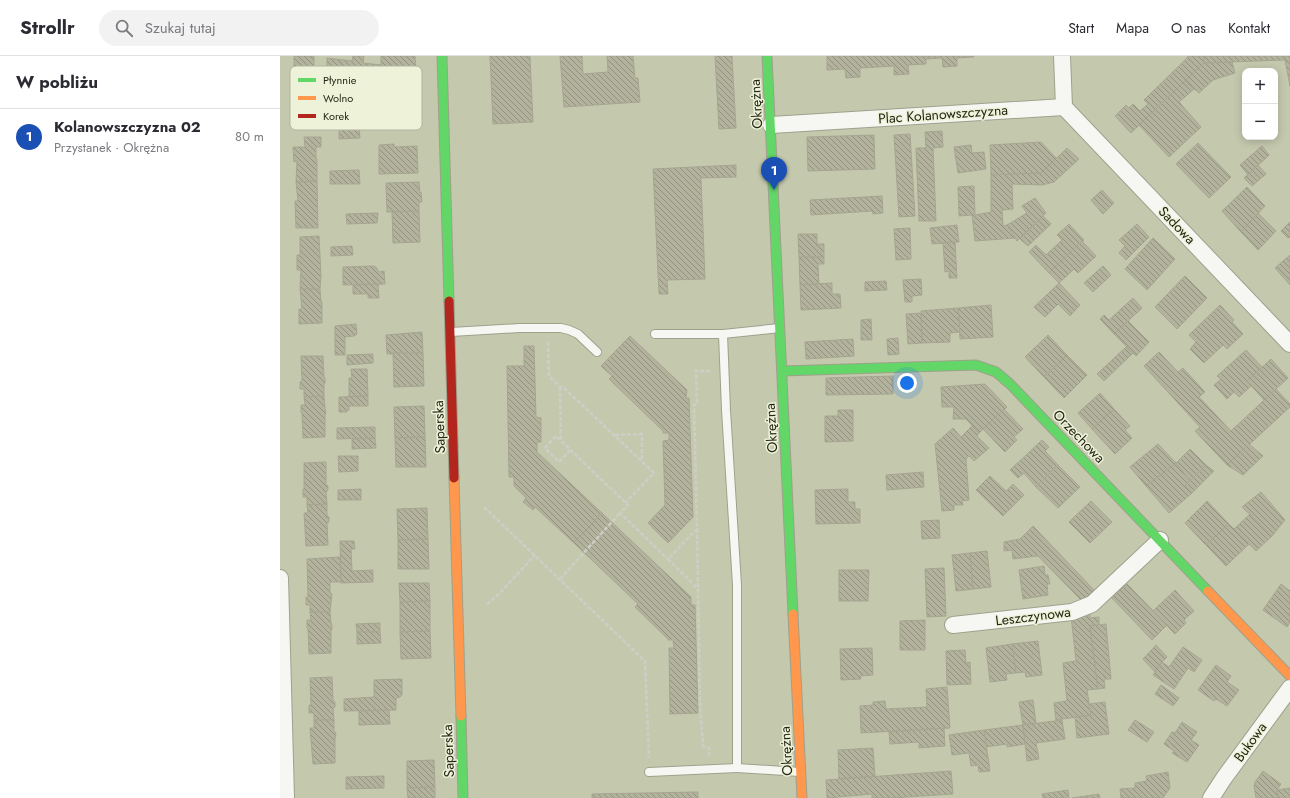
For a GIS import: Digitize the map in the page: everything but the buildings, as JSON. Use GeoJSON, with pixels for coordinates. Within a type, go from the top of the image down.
{"type":"FeatureCollection","features":[{"type":"Feature","properties":{"kind":"street","name":"Saperska"},"geometry":{"type":"LineString","coordinates":[[442,56],[463,798]]}},
{"type":"Feature","properties":{"kind":"street","name":"Okrężna"},"geometry":{"type":"LineString","coordinates":[[767,56],[802,798]]}},
{"type":"Feature","properties":{"kind":"street"},"geometry":{"type":"LineString","coordinates":[[1062,56],[1064,107]]}},
{"type":"Feature","properties":{"kind":"street","name":"Plac Kolanowszczyzna"},"geometry":{"type":"LineString","coordinates":[[771,125],[1064,107]]}},
{"type":"Feature","properties":{"kind":"street","name":"Sadowa"},"geometry":{"type":"LineString","coordinates":[[1064,107],[1290,344]]}},
{"type":"Feature","properties":{"kind":"street","name":"Orzechowa"},"geometry":{"type":"LineString","coordinates":[[782,371],[976,365],[996,372],[1010,384],[1290,676]]}},
{"type":"Feature","properties":{"kind":"street","name":"Leszczynowa"},"geometry":{"type":"LineString","coordinates":[[952,626],[1072,612],[1092,604],[1160,540]]}},
{"type":"Feature","properties":{"kind":"street"},"geometry":{"type":"LineString","coordinates":[[280,578],[286,798]]}},
{"type":"Feature","properties":{"kind":"street","name":"Bukowa"},"geometry":{"type":"LineString","coordinates":[[1211,798],[1290,688]]}},
{"type":"Feature","properties":{"kind":"lane"},"geometry":{"type":"LineString","coordinates":[[450,332],[520,328],[561,328],[578,334],[597,352]]}},
{"type":"Feature","properties":{"kind":"lane"},"geometry":{"type":"LineString","coordinates":[[655,334],[723,334],[780,328]]}},
{"type":"Feature","properties":{"kind":"lane"},"geometry":{"type":"LineString","coordinates":[[723,334],[736,585],[737,768]]}},
{"type":"Feature","properties":{"kind":"lane"},"geometry":{"type":"LineString","coordinates":[[649,772],[737,768],[801,772]]}},
{"type":"Feature","properties":{"kind":"path"},"geometry":{"type":"LineString","coordinates":[[548,355],[549,376],[615,435],[654,473],[626,503],[628,505],[560,579]]}},
{"type":"Feature","properties":{"kind":"path"},"geometry":{"type":"LineString","coordinates":[[715,754],[709,755],[709,748],[703,746],[700,708],[694,405],[697,404],[696,371],[725,370]]}},
{"type":"Feature","properties":{"kind":"path"},"geometry":{"type":"LineString","coordinates":[[560,387],[561,442]]}},
{"type":"Feature","properties":{"kind":"path"},"geometry":{"type":"LineString","coordinates":[[615,435],[642,434],[642,461]]}},
{"type":"Feature","properties":{"kind":"path"},"geometry":{"type":"LineString","coordinates":[[570,450],[559,462],[544,448],[556,436],[626,503]]}},
{"type":"Feature","properties":{"kind":"path"},"geometry":{"type":"LineString","coordinates":[[484,507],[645,661],[649,772]]}},
{"type":"Feature","properties":{"kind":"path"},"geometry":{"type":"LineString","coordinates":[[620,513],[698,589]]}},
{"type":"Feature","properties":{"kind":"path"},"geometry":{"type":"LineString","coordinates":[[668,559],[697,529]]}},
{"type":"Feature","properties":{"kind":"path"},"geometry":{"type":"LineString","coordinates":[[487,604],[535,555]]}},
{"type":"Feature","properties":{"kind":"traffic: fast"},"geometry":{"type":"LineString","coordinates":[[442,56],[449,301]]}},
{"type":"Feature","properties":{"kind":"traffic: fast"},"geometry":{"type":"LineString","coordinates":[[767,56],[793,614]]}},
{"type":"Feature","properties":{"kind":"traffic: fast"},"geometry":{"type":"LineString","coordinates":[[782,371],[976,365],[996,372],[1010,384],[1208,591]]}},
{"type":"Feature","properties":{"kind":"traffic: fast"},"geometry":{"type":"LineString","coordinates":[[461,716],[463,798]]}},
{"type":"Feature","properties":{"kind":"traffic: slow"},"geometry":{"type":"LineString","coordinates":[[454,478],[461,716]]}},
{"type":"Feature","properties":{"kind":"traffic: slow"},"geometry":{"type":"LineString","coordinates":[[1208,591],[1290,676]]}},
{"type":"Feature","properties":{"kind":"traffic: slow"},"geometry":{"type":"LineString","coordinates":[[793,614],[802,798]]}},
{"type":"Feature","properties":{"kind":"traffic: jam"},"geometry":{"type":"LineString","coordinates":[[449,301],[454,478]]}},
{"type":"Feature","properties":{"kind":"place","name":"Kolanowszczyzna 02"},"geometry":{"type":"Point","coordinates":[774,190]}}]}
